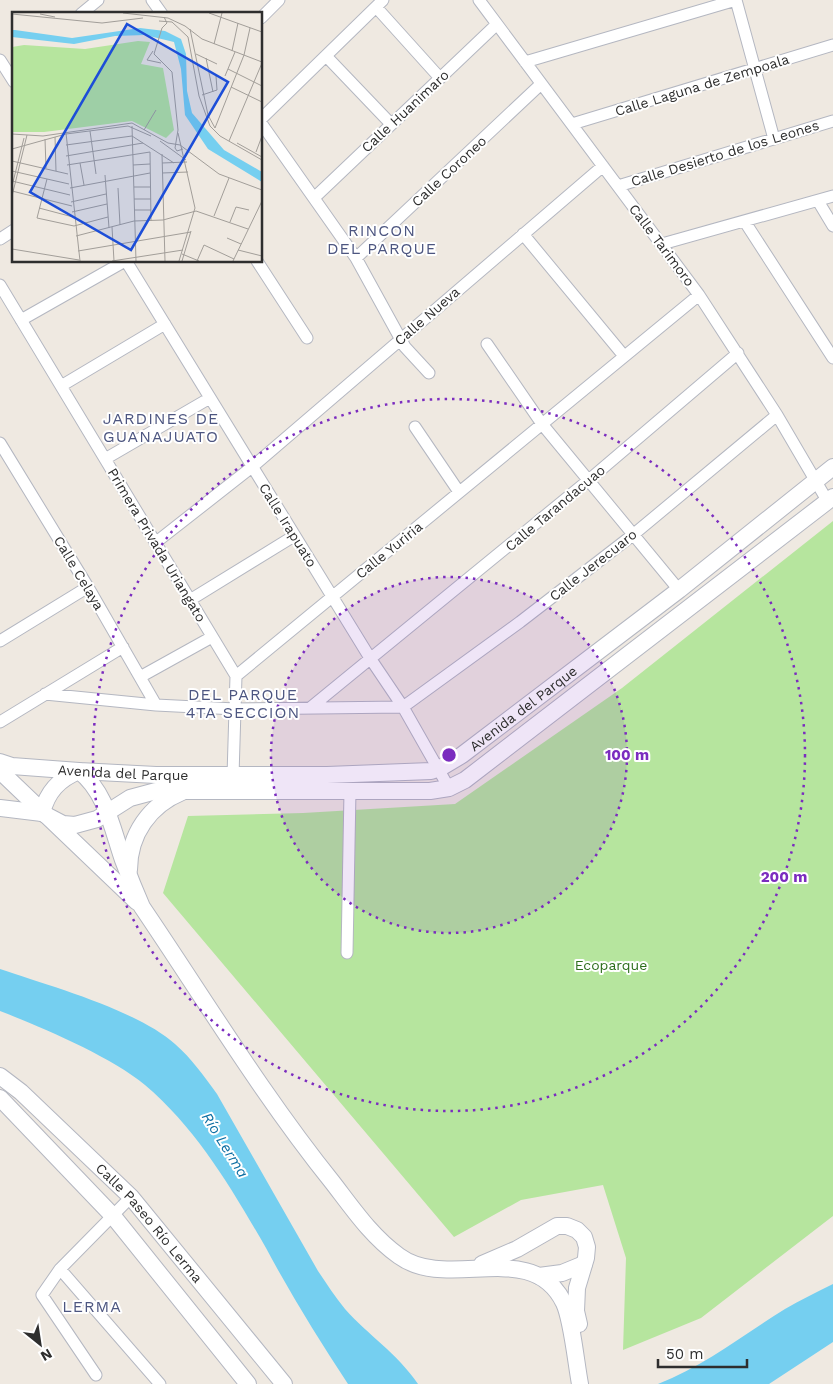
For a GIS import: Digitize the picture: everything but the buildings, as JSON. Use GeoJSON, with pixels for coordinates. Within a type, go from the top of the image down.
{"type":"FeatureCollection","features":[{"type":"Feature","properties":{"kind":"street"},"geometry":{"type":"LineString","coordinates":[[83,12],[98,0]]}},
{"type":"Feature","properties":{"kind":"street"},"geometry":{"type":"LineString","coordinates":[[152,0],[161,12]]}},
{"type":"Feature","properties":{"kind":"street"},"geometry":{"type":"LineString","coordinates":[[262,17],[280,0]]}},
{"type":"Feature","properties":{"kind":"street","name":"Calle Tarimoro"},"geometry":{"type":"LineString","coordinates":[[479,0],[699,295],[777,415],[816,482],[830,499]]}},
{"type":"Feature","properties":{"kind":"street"},"geometry":{"type":"LineString","coordinates":[[525,62],[736,0],[774,139]]}},
{"type":"Feature","properties":{"kind":"street"},"geometry":{"type":"LineString","coordinates":[[262,118],[379,3],[440,78]]}},
{"type":"Feature","properties":{"kind":"street","name":"Calle Huanimaro"},"geometry":{"type":"LineString","coordinates":[[314,198],[497,24]]}},
{"type":"Feature","properties":{"kind":"street","name":"Calle Laguna de Zempoala"},"geometry":{"type":"LineString","coordinates":[[572,124],[833,45]]}},
{"type":"Feature","properties":{"kind":"street"},"geometry":{"type":"LineString","coordinates":[[326,56],[391,124]]}},
{"type":"Feature","properties":{"kind":"street"},"geometry":{"type":"LineString","coordinates":[[0,60],[9,76]]}},
{"type":"Feature","properties":{"kind":"street","name":"Calle Coroneo"},"geometry":{"type":"LineString","coordinates":[[356,258],[541,84]]}},
{"type":"Feature","properties":{"kind":"street","name":"Calle Desierto de los Leones"},"geometry":{"type":"LineString","coordinates":[[618,186],[833,120]]}},
{"type":"Feature","properties":{"kind":"street"},"geometry":{"type":"LineString","coordinates":[[262,124],[356,258],[400,340],[412,356],[429,373]]}},
{"type":"Feature","properties":{"kind":"street","name":"Calle Nueva"},"geometry":{"type":"LineString","coordinates":[[155,543],[252,467],[603,166]]}},
{"type":"Feature","properties":{"kind":"street"},"geometry":{"type":"LineString","coordinates":[[662,244],[833,196]]}},
{"type":"Feature","properties":{"kind":"street"},"geometry":{"type":"LineString","coordinates":[[818,201],[833,226]]}},
{"type":"Feature","properties":{"kind":"street"},"geometry":{"type":"LineString","coordinates":[[745,222],[833,358]]}},
{"type":"Feature","properties":{"kind":"street"},"geometry":{"type":"LineString","coordinates":[[0,239],[12,231]]}},
{"type":"Feature","properties":{"kind":"street"},"geometry":{"type":"LineString","coordinates":[[523,234],[624,356]]}},
{"type":"Feature","properties":{"kind":"street"},"geometry":{"type":"LineString","coordinates":[[21,320],[124,262]]}},
{"type":"Feature","properties":{"kind":"street","name":"Calle Irapuato"},"geometry":{"type":"LineString","coordinates":[[127,262],[294,536],[370,658],[403,706],[449,788]]}},
{"type":"Feature","properties":{"kind":"street"},"geometry":{"type":"LineString","coordinates":[[258,262],[308,338]]}},
{"type":"Feature","properties":{"kind":"street","name":"Primera Privada Uriangato"},"geometry":{"type":"LineString","coordinates":[[0,285],[236,676]]}},
{"type":"Feature","properties":{"kind":"street","name":"Calle Yuriria"},"geometry":{"type":"LineString","coordinates":[[236,676],[699,295]]}},
{"type":"Feature","properties":{"kind":"street"},"geometry":{"type":"LineString","coordinates":[[61,386],[165,324]]}},
{"type":"Feature","properties":{"kind":"street"},"geometry":{"type":"LineString","coordinates":[[487,344],[542,424],[590,479],[679,590]]}},
{"type":"Feature","properties":{"kind":"street","name":"Calle Tarandacuao"},"geometry":{"type":"LineString","coordinates":[[310,708],[590,479],[738,353]]}},
{"type":"Feature","properties":{"kind":"street"},"geometry":{"type":"LineString","coordinates":[[105,459],[210,398]]}},
{"type":"Feature","properties":{"kind":"street","name":"Calle Jerecuaro"},"geometry":{"type":"LineString","coordinates":[[403,706],[520,622],[634,534],[777,415]]}},
{"type":"Feature","properties":{"kind":"street"},"geometry":{"type":"LineString","coordinates":[[415,427],[459,492]]}},
{"type":"Feature","properties":{"kind":"street","name":"Calle Celaya"},"geometry":{"type":"LineString","coordinates":[[0,442],[88,587],[156,705]]}},
{"type":"Feature","properties":{"kind":"street","name":"Avenida del Parque"},"geometry":{"type":"LineString","coordinates":[[0,762],[12,766],[78,771],[233,776],[327,775],[438,770],[462,756],[679,590],[833,467]]}},
{"type":"Feature","properties":{"kind":"street","name":"Avenida del Parque"},"geometry":{"type":"LineString","coordinates":[[42,813],[63,824],[75,826],[97,819],[122,802],[147,793],[186,791],[430,791],[449,788],[465,780],[830,499]]}},
{"type":"Feature","properties":{"kind":"street"},"geometry":{"type":"LineString","coordinates":[[190,600],[294,536]]}},
{"type":"Feature","properties":{"kind":"street"},"geometry":{"type":"LineString","coordinates":[[0,641],[88,587]]}},
{"type":"Feature","properties":{"kind":"street"},"geometry":{"type":"LineString","coordinates":[[140,677],[212,637]]}},
{"type":"Feature","properties":{"kind":"street"},"geometry":{"type":"LineString","coordinates":[[0,722],[123,647]]}},
{"type":"Feature","properties":{"kind":"street"},"geometry":{"type":"LineString","coordinates":[[233,776],[236,676]]}},
{"type":"Feature","properties":{"kind":"street"},"geometry":{"type":"LineString","coordinates":[[45,694],[156,705],[235,709],[403,706]]}},
{"type":"Feature","properties":{"kind":"street"},"geometry":{"type":"LineString","coordinates":[[0,771],[142,907]]}},
{"type":"Feature","properties":{"kind":"street"},"geometry":{"type":"LineString","coordinates":[[42,813],[52,790],[64,778],[78,771],[96,789],[107,812],[129,877],[142,907],[281,1115],[368,1227],[383,1243],[409,1262],[442,1271],[497,1267],[520,1269],[538,1276],[549,1283],[570,1302],[591,1384]]}},
{"type":"Feature","properties":{"kind":"street"},"geometry":{"type":"LineString","coordinates":[[129,877],[131,849],[142,824],[161,804],[186,791]]}},
{"type":"Feature","properties":{"kind":"street"},"geometry":{"type":"LineString","coordinates":[[347,953],[350,791]]}},
{"type":"Feature","properties":{"kind":"street"},"geometry":{"type":"LineString","coordinates":[[0,808],[42,813]]}},
{"type":"Feature","properties":{"kind":"street","name":"Calle Paseo Río Lerma"},"geometry":{"type":"LineString","coordinates":[[0,1076],[21,1092],[131,1197],[284,1384]]}},
{"type":"Feature","properties":{"kind":"street","name":"Calle Paseo Río Lerma"},"geometry":{"type":"LineString","coordinates":[[0,1098],[112,1216],[248,1384]]}},
{"type":"Feature","properties":{"kind":"street"},"geometry":{"type":"LineString","coordinates":[[96,1375],[42,1295],[60,1269],[131,1197]]}},
{"type":"Feature","properties":{"kind":"street"},"geometry":{"type":"LineString","coordinates":[[468,1269],[517,1248],[557,1226],[567,1226],[577,1230],[584,1238],[587,1247],[584,1264],[570,1302],[580,1384]]}},
{"type":"Feature","properties":{"kind":"street"},"geometry":{"type":"LineString","coordinates":[[517,1248],[516,1259],[520,1269]]}},
{"type":"Feature","properties":{"kind":"street"},"geometry":{"type":"LineString","coordinates":[[538,1276],[562,1273],[584,1264]]}},
{"type":"Feature","properties":{"kind":"street"},"geometry":{"type":"LineString","coordinates":[[60,1269],[160,1384]]}},
{"type":"Feature","properties":{"kind":"green space","name":"Ecoparque"},"geometry":{"type":"Polygon","coordinates":[[[833,521],[833,1216],[701,1318],[623,1350],[626,1258],[603,1185],[521,1200],[454,1237],[163,893],[188,816],[303,813],[455,804],[622,688],[833,521]]]}},
{"type":"Feature","properties":{"kind":"water","name":"Río Lerma"},"geometry":{"type":"Polygon","coordinates":[[[0,969],[67,991],[116,1010],[139,1020],[175,1044],[217,1094],[318,1271],[334,1295],[354,1319],[401,1363],[418,1384],[348,1384],[285,1283],[226,1182],[197,1140],[164,1102],[130,1074],[95,1053],[56,1034],[0,1011],[0,969]]]}},
{"type":"Feature","properties":{"kind":"water"},"geometry":{"type":"Polygon","coordinates":[[[833,1284],[833,1342],[769,1384],[658,1384],[707,1359],[785,1309],[833,1284]]]}},
{"type":"Feature","properties":{"kind":"district","name":"RINCON DEL PARQUE"},"geometry":{"type":"Point","coordinates":[382,239]}},
{"type":"Feature","properties":{"kind":"district","name":"JARDINES DE GUANAJUATO"},"geometry":{"type":"Point","coordinates":[161,427]}},
{"type":"Feature","properties":{"kind":"district","name":"DEL PARQUE 4TA SECCION"},"geometry":{"type":"Point","coordinates":[243,703]}},
{"type":"Feature","properties":{"kind":"district","name":"LERMA"},"geometry":{"type":"Point","coordinates":[92,1306]}}]}
